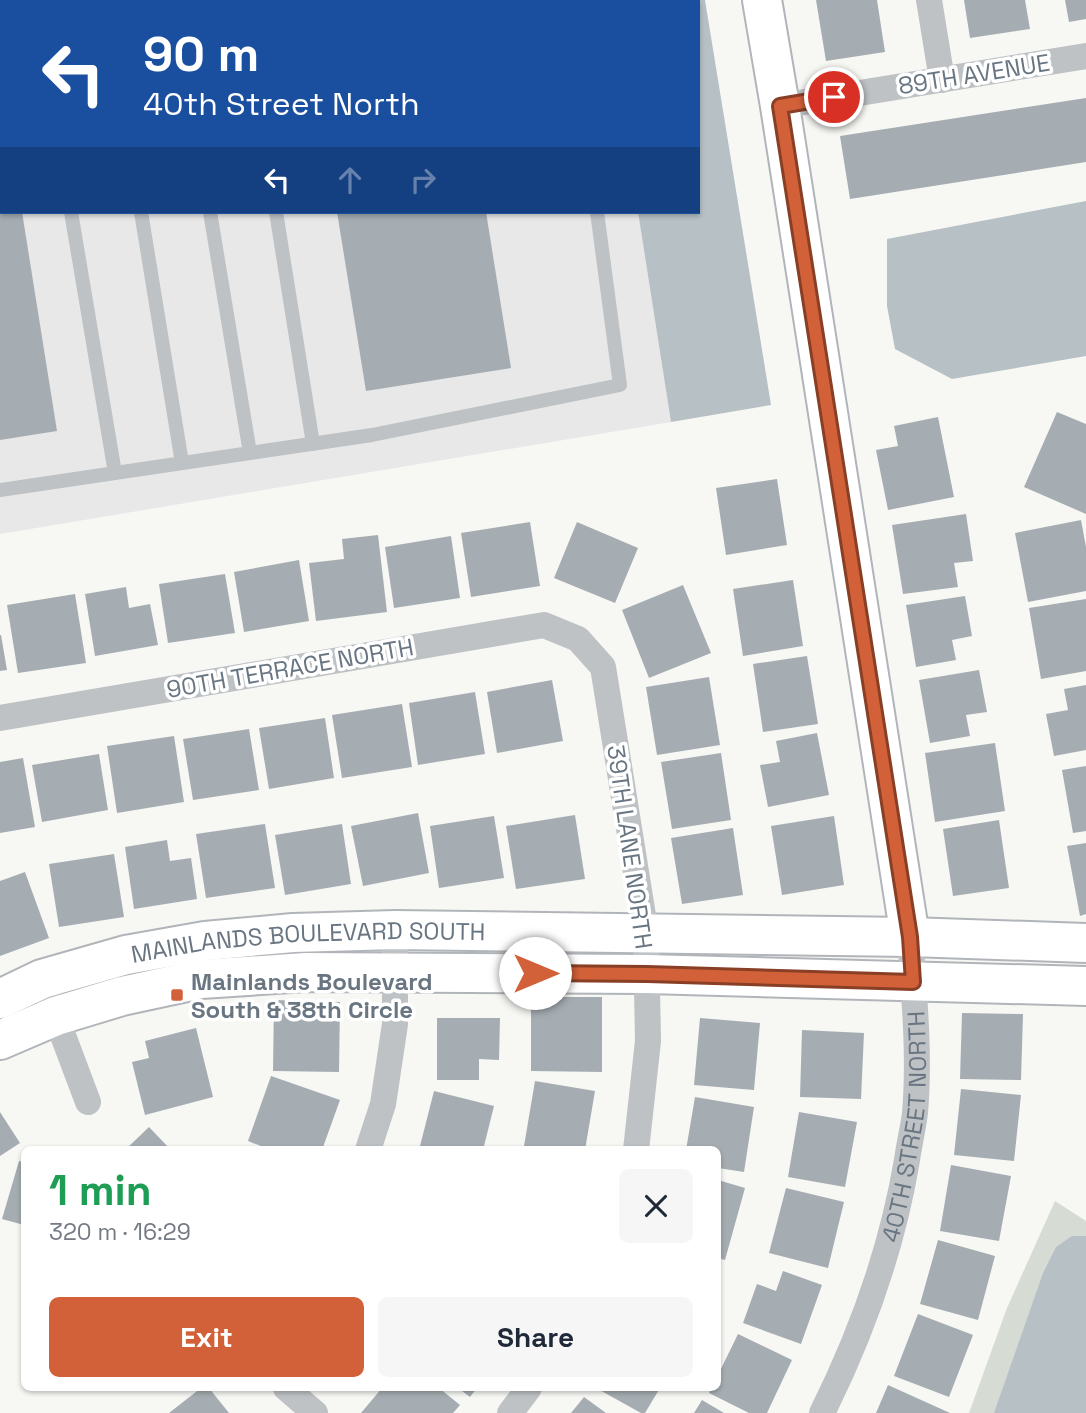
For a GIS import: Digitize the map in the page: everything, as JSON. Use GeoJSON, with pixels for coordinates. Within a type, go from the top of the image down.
{"type":"FeatureCollection","features":[{"type":"Feature","properties":{"kind":"street","name":"40TH STREET NORTH"},"geometry":{"type":"LineString","coordinates":[[762,0],[910,937],[917,1033],[915,1114],[901,1195],[875,1290],[842,1374],[822,1413]]}},
{"type":"Feature","properties":{"kind":"street"},"geometry":{"type":"LineString","coordinates":[[929,0],[942,80]]}},
{"type":"Feature","properties":{"kind":"street","name":"89TH AVENUE"},"geometry":{"type":"LineString","coordinates":[[780,106],[1086,56]]}},
{"type":"Feature","properties":{"kind":"street","name":"90TH TERRACE NORTH"},"geometry":{"type":"LineString","coordinates":[[0,718],[544,625],[578,639]]}},
{"type":"Feature","properties":{"kind":"street","name":"39TH LANE NORTH"},"geometry":{"type":"LineString","coordinates":[[578,639],[603,667],[646,934],[648,1041],[636,1146]]}},
{"type":"Feature","properties":{"kind":"street"},"geometry":{"type":"LineString","coordinates":[[369,1146],[383,1104],[395,1024],[395,930]]}},
{"type":"Feature","properties":{"kind":"street","name":"MAINLANDS BOULEVARD SOUTH"},"geometry":{"type":"LineString","coordinates":[[0,999],[42,979],[126,955],[205,941],[293,933],[395,930],[910,937],[1086,943]]}},
{"type":"Feature","properties":{"kind":"street","name":"MAINLANDS BOULEVARD SOUTH"},"geometry":{"type":"LineString","coordinates":[[0,1040],[56,1017],[122,996],[201,979],[306,972],[647,974],[1086,986]]}},
{"type":"Feature","properties":{"kind":"street"},"geometry":{"type":"LineString","coordinates":[[42,979],[88,1102]]}},
{"type":"Feature","properties":{"kind":"street"},"geometry":{"type":"LineString","coordinates":[[289,1391],[315,1413]]}},
{"type":"Feature","properties":{"kind":"street"},"geometry":{"type":"LineString","coordinates":[[510,1413],[528,1391]]}},
{"type":"Feature","properties":{"kind":"lane"},"geometry":{"type":"LineString","coordinates":[[71,214],[115,473]]}},
{"type":"Feature","properties":{"kind":"lane"},"geometry":{"type":"LineString","coordinates":[[141,214],[181,463]]}},
{"type":"Feature","properties":{"kind":"lane"},"geometry":{"type":"LineString","coordinates":[[210,214],[250,453]]}},
{"type":"Feature","properties":{"kind":"lane"},"geometry":{"type":"LineString","coordinates":[[276,214],[313,444]]}},
{"type":"Feature","properties":{"kind":"lane"},"geometry":{"type":"LineString","coordinates":[[0,490],[372,435],[620,385],[597,214]]}},
{"type":"Feature","properties":{"kind":"shaded area"},"geometry":{"type":"Polygon","coordinates":[[[700,0],[705,0],[771,405],[671,422],[638,214],[700,214],[700,0]]]}},
{"type":"Feature","properties":{"kind":"shaded area"},"geometry":{"type":"Polygon","coordinates":[[[1086,201],[1086,356],[952,379],[895,349],[887,306],[887,239],[1086,201]]]}},
{"type":"Feature","properties":{"kind":"shaded area"},"geometry":{"type":"Polygon","coordinates":[[[0,214],[638,214],[671,422],[0,534],[0,214]]]}},
{"type":"Feature","properties":{"kind":"shaded area"},"geometry":{"type":"Polygon","coordinates":[[[1055,1201],[1086,1221],[1086,1413],[969,1413],[1007,1308],[1055,1201]]]}},
{"type":"Feature","properties":{"kind":"shaded area"},"geometry":{"type":"Polygon","coordinates":[[[1072,1236],[1086,1236],[1086,1413],[994,1413],[1043,1273],[1056,1247],[1072,1236]]]}},
{"type":"Feature","properties":{"kind":"building"},"geometry":{"type":"Polygon","coordinates":[[[816,0],[877,0],[885,52],[826,61],[816,0]]]}},
{"type":"Feature","properties":{"kind":"building"},"geometry":{"type":"Polygon","coordinates":[[[964,0],[1025,0],[1030,29],[970,38],[964,0]]]}},
{"type":"Feature","properties":{"kind":"building"},"geometry":{"type":"Polygon","coordinates":[[[1065,0],[1086,0],[1086,19],[1069,22],[1065,0]]]}},
{"type":"Feature","properties":{"kind":"building"},"geometry":{"type":"Polygon","coordinates":[[[1086,98],[1086,162],[850,199],[840,136],[1086,98]]]}},
{"type":"Feature","properties":{"kind":"building"},"geometry":{"type":"Polygon","coordinates":[[[0,214],[22,214],[57,431],[0,440],[0,214]]]}},
{"type":"Feature","properties":{"kind":"building"},"geometry":{"type":"Polygon","coordinates":[[[337,214],[486,214],[511,368],[366,391],[337,214]]]}},
{"type":"Feature","properties":{"kind":"building"},"geometry":{"type":"Polygon","coordinates":[[[1057,412],[1086,424],[1086,514],[1024,487],[1057,412]]]}},
{"type":"Feature","properties":{"kind":"building"},"geometry":{"type":"Polygon","coordinates":[[[938,417],[954,497],[888,510],[876,450],[898,446],[894,426],[938,417]]]}},
{"type":"Feature","properties":{"kind":"building"},"geometry":{"type":"Polygon","coordinates":[[[777,479],[787,545],[726,555],[716,488],[777,479]]]}},
{"type":"Feature","properties":{"kind":"building"},"geometry":{"type":"Polygon","coordinates":[[[966,514],[973,561],[954,563],[958,587],[903,594],[892,525],[966,514]]]}},
{"type":"Feature","properties":{"kind":"building"},"geometry":{"type":"Polygon","coordinates":[[[1081,520],[1086,547],[1086,591],[1028,602],[1015,533],[1081,520]]]}},
{"type":"Feature","properties":{"kind":"building"},"geometry":{"type":"Polygon","coordinates":[[[530,522],[540,586],[471,597],[461,533],[530,522]]]}},
{"type":"Feature","properties":{"kind":"building"},"geometry":{"type":"Polygon","coordinates":[[[577,522],[638,548],[615,603],[554,578],[577,522]]]}},
{"type":"Feature","properties":{"kind":"building"},"geometry":{"type":"Polygon","coordinates":[[[378,535],[387,612],[316,621],[309,563],[344,559],[342,539],[378,535]]]}},
{"type":"Feature","properties":{"kind":"building"},"geometry":{"type":"Polygon","coordinates":[[[451,536],[460,598],[394,608],[385,547],[451,536]]]}},
{"type":"Feature","properties":{"kind":"building"},"geometry":{"type":"Polygon","coordinates":[[[299,560],[309,621],[244,632],[234,572],[299,560]]]}},
{"type":"Feature","properties":{"kind":"building"},"geometry":{"type":"Polygon","coordinates":[[[225,574],[235,633],[168,643],[159,584],[225,574]]]}},
{"type":"Feature","properties":{"kind":"building"},"geometry":{"type":"Polygon","coordinates":[[[793,580],[803,646],[743,656],[733,589],[793,580]]]}},
{"type":"Feature","properties":{"kind":"building"},"geometry":{"type":"Polygon","coordinates":[[[683,585],[711,653],[649,678],[622,610],[683,585]]]}},
{"type":"Feature","properties":{"kind":"building"},"geometry":{"type":"Polygon","coordinates":[[[126,587],[129,608],[150,604],[158,645],[95,656],[85,594],[126,587]]]}},
{"type":"Feature","properties":{"kind":"building"},"geometry":{"type":"Polygon","coordinates":[[[75,594],[86,663],[18,673],[7,605],[75,594]]]}},
{"type":"Feature","properties":{"kind":"building"},"geometry":{"type":"Polygon","coordinates":[[[965,596],[972,636],[952,640],[956,660],[916,667],[906,605],[965,596]]]}},
{"type":"Feature","properties":{"kind":"building"},"geometry":{"type":"Polygon","coordinates":[[[1086,599],[1086,671],[1041,679],[1029,608],[1086,599]]]}},
{"type":"Feature","properties":{"kind":"building"},"geometry":{"type":"Polygon","coordinates":[[[0,635],[7,670],[0,671],[0,635]]]}},
{"type":"Feature","properties":{"kind":"building"},"geometry":{"type":"Polygon","coordinates":[[[807,656],[818,724],[763,732],[753,664],[807,656]]]}},
{"type":"Feature","properties":{"kind":"building"},"geometry":{"type":"Polygon","coordinates":[[[979,670],[987,712],[966,715],[970,736],[930,743],[919,680],[979,670]]]}},
{"type":"Feature","properties":{"kind":"building"},"geometry":{"type":"Polygon","coordinates":[[[709,677],[720,745],[657,755],[646,687],[709,677]]]}},
{"type":"Feature","properties":{"kind":"building"},"geometry":{"type":"Polygon","coordinates":[[[552,680],[563,741],[497,753],[487,692],[552,680]]]}},
{"type":"Feature","properties":{"kind":"building"},"geometry":{"type":"Polygon","coordinates":[[[1086,685],[1086,750],[1054,756],[1046,714],[1068,710],[1064,689],[1086,685]]]}},
{"type":"Feature","properties":{"kind":"building"},"geometry":{"type":"Polygon","coordinates":[[[475,692],[485,754],[418,765],[409,703],[475,692]]]}},
{"type":"Feature","properties":{"kind":"building"},"geometry":{"type":"Polygon","coordinates":[[[402,704],[412,767],[342,778],[332,715],[402,704]]]}},
{"type":"Feature","properties":{"kind":"building"},"geometry":{"type":"Polygon","coordinates":[[[325,718],[334,778],[269,789],[259,728],[325,718]]]}},
{"type":"Feature","properties":{"kind":"building"},"geometry":{"type":"Polygon","coordinates":[[[249,729],[259,790],[193,800],[183,739],[249,729]]]}},
{"type":"Feature","properties":{"kind":"building"},"geometry":{"type":"Polygon","coordinates":[[[817,733],[829,795],[768,807],[760,765],[780,762],[776,741],[817,733]]]}},
{"type":"Feature","properties":{"kind":"building"},"geometry":{"type":"Polygon","coordinates":[[[174,736],[184,802],[117,813],[107,746],[174,736]]]}},
{"type":"Feature","properties":{"kind":"building"},"geometry":{"type":"Polygon","coordinates":[[[995,743],[1005,811],[935,822],[925,753],[995,743]]]}},
{"type":"Feature","properties":{"kind":"building"},"geometry":{"type":"Polygon","coordinates":[[[721,753],[731,820],[672,829],[661,762],[721,753]]]}},
{"type":"Feature","properties":{"kind":"building"},"geometry":{"type":"Polygon","coordinates":[[[99,754],[108,810],[42,822],[32,765],[99,754]]]}},
{"type":"Feature","properties":{"kind":"building"},"geometry":{"type":"Polygon","coordinates":[[[23,758],[35,827],[0,833],[0,762],[23,758]]]}},
{"type":"Feature","properties":{"kind":"building"},"geometry":{"type":"Polygon","coordinates":[[[1086,766],[1086,831],[1073,833],[1062,770],[1086,766]]]}},
{"type":"Feature","properties":{"kind":"building"},"geometry":{"type":"Polygon","coordinates":[[[418,813],[429,873],[363,886],[351,826],[418,813]]]}},
{"type":"Feature","properties":{"kind":"building"},"geometry":{"type":"Polygon","coordinates":[[[575,815],[585,879],[516,889],[506,826],[575,815]]]}},
{"type":"Feature","properties":{"kind":"building"},"geometry":{"type":"Polygon","coordinates":[[[494,816],[504,878],[439,888],[430,826],[494,816]]]}},
{"type":"Feature","properties":{"kind":"building"},"geometry":{"type":"Polygon","coordinates":[[[834,816],[844,885],[782,895],[771,826],[834,816]]]}},
{"type":"Feature","properties":{"kind":"building"},"geometry":{"type":"Polygon","coordinates":[[[999,820],[1009,888],[953,896],[943,829],[999,820]]]}},
{"type":"Feature","properties":{"kind":"building"},"geometry":{"type":"Polygon","coordinates":[[[265,824],[275,888],[206,898],[196,834],[265,824]]]}},
{"type":"Feature","properties":{"kind":"building"},"geometry":{"type":"Polygon","coordinates":[[[342,824],[351,884],[285,895],[275,835],[342,824]]]}},
{"type":"Feature","properties":{"kind":"building"},"geometry":{"type":"Polygon","coordinates":[[[733,828],[743,895],[682,904],[671,838],[733,828]]]}},
{"type":"Feature","properties":{"kind":"building"},"geometry":{"type":"Polygon","coordinates":[[[167,840],[170,861],[191,858],[197,899],[134,909],[125,847],[167,840]]]}},
{"type":"Feature","properties":{"kind":"building"},"geometry":{"type":"Polygon","coordinates":[[[1086,843],[1086,914],[1080,916],[1067,846],[1086,843]]]}},
{"type":"Feature","properties":{"kind":"building"},"geometry":{"type":"Polygon","coordinates":[[[114,854],[124,917],[59,927],[49,864],[114,854]]]}},
{"type":"Feature","properties":{"kind":"building"},"geometry":{"type":"Polygon","coordinates":[[[25,872],[49,938],[0,956],[0,881],[25,872]]]}},
{"type":"Feature","properties":{"kind":"building"},"geometry":{"type":"Polygon","coordinates":[[[531,997],[602,997],[602,1072],[531,1071],[531,997]]]}},
{"type":"Feature","properties":{"kind":"building"},"geometry":{"type":"Polygon","coordinates":[[[274,1000],[340,1002],[339,1072],[273,1071],[274,1000]]]}},
{"type":"Feature","properties":{"kind":"building"},"geometry":{"type":"Polygon","coordinates":[[[962,1013],[1023,1014],[1021,1080],[960,1079],[962,1013]]]}},
{"type":"Feature","properties":{"kind":"building"},"geometry":{"type":"Polygon","coordinates":[[[437,1018],[500,1018],[499,1060],[479,1059],[479,1080],[437,1080],[437,1018]]]}},
{"type":"Feature","properties":{"kind":"building"},"geometry":{"type":"Polygon","coordinates":[[[700,1018],[760,1023],[754,1090],[694,1085],[700,1018]]]}},
{"type":"Feature","properties":{"kind":"building"},"geometry":{"type":"Polygon","coordinates":[[[196,1028],[213,1097],[145,1115],[132,1062],[149,1058],[145,1041],[196,1028]]]}},
{"type":"Feature","properties":{"kind":"building"},"geometry":{"type":"Polygon","coordinates":[[[802,1030],[864,1033],[861,1099],[800,1097],[802,1030]]]}},
{"type":"Feature","properties":{"kind":"building"},"geometry":{"type":"Polygon","coordinates":[[[271,1076],[340,1100],[323,1146],[261,1146],[248,1141],[271,1076]]]}},
{"type":"Feature","properties":{"kind":"building"},"geometry":{"type":"Polygon","coordinates":[[[535,1081],[595,1091],[586,1146],[524,1146],[535,1081]]]}},
{"type":"Feature","properties":{"kind":"building"},"geometry":{"type":"Polygon","coordinates":[[[961,1089],[1021,1095],[1014,1161],[954,1155],[961,1089]]]}},
{"type":"Feature","properties":{"kind":"building"},"geometry":{"type":"Polygon","coordinates":[[[434,1091],[494,1106],[484,1146],[420,1146],[434,1091]]]}},
{"type":"Feature","properties":{"kind":"building"},"geometry":{"type":"Polygon","coordinates":[[[695,1097],[754,1107],[744,1172],[721,1168],[721,1146],[687,1146],[695,1097]]]}},
{"type":"Feature","properties":{"kind":"building"},"geometry":{"type":"Polygon","coordinates":[[[0,1112],[20,1143],[0,1156],[0,1112]]]}},
{"type":"Feature","properties":{"kind":"building"},"geometry":{"type":"Polygon","coordinates":[[[799,1112],[857,1122],[845,1187],[788,1177],[799,1112]]]}},
{"type":"Feature","properties":{"kind":"building"},"geometry":{"type":"Polygon","coordinates":[[[149,1127],[167,1146],[129,1146],[149,1127]]]}},
{"type":"Feature","properties":{"kind":"building"},"geometry":{"type":"Polygon","coordinates":[[[19,1161],[21,1161],[21,1224],[2,1219],[19,1161]]]}},
{"type":"Feature","properties":{"kind":"building"},"geometry":{"type":"Polygon","coordinates":[[[951,1165],[1011,1176],[999,1241],[940,1231],[951,1165]]]}},
{"type":"Feature","properties":{"kind":"building"},"geometry":{"type":"Polygon","coordinates":[[[721,1181],[745,1188],[725,1260],[721,1259],[721,1181]]]}},
{"type":"Feature","properties":{"kind":"building"},"geometry":{"type":"Polygon","coordinates":[[[786,1188],[844,1202],[828,1268],[769,1253],[786,1188]]]}},
{"type":"Feature","properties":{"kind":"building"},"geometry":{"type":"Polygon","coordinates":[[[938,1240],[995,1256],[978,1320],[920,1304],[938,1240]]]}},
{"type":"Feature","properties":{"kind":"building"},"geometry":{"type":"Polygon","coordinates":[[[783,1271],[822,1285],[801,1344],[743,1323],[757,1284],[776,1291],[783,1271]]]}},
{"type":"Feature","properties":{"kind":"building"},"geometry":{"type":"Polygon","coordinates":[[[918,1314],[973,1335],[949,1397],[894,1376],[918,1314]]]}},
{"type":"Feature","properties":{"kind":"building"},"geometry":{"type":"Polygon","coordinates":[[[738,1334],[792,1360],[767,1413],[749,1413],[709,1393],[721,1391],[721,1369],[738,1334]]]}},
{"type":"Feature","properties":{"kind":"building"},"geometry":{"type":"Polygon","coordinates":[[[888,1385],[950,1413],[876,1413],[888,1385]]]}},
{"type":"Feature","properties":{"kind":"building"},"geometry":{"type":"Polygon","coordinates":[[[197,1391],[211,1391],[229,1413],[169,1413],[197,1391]]]}},
{"type":"Feature","properties":{"kind":"building"},"geometry":{"type":"Polygon","coordinates":[[[379,1391],[443,1391],[460,1405],[453,1413],[361,1413],[379,1391]]]}},
{"type":"Feature","properties":{"kind":"building"},"geometry":{"type":"Polygon","coordinates":[[[462,1391],[475,1391],[470,1397],[462,1391]]]}},
{"type":"Feature","properties":{"kind":"building"},"geometry":{"type":"Polygon","coordinates":[[[601,1391],[658,1391],[645,1413],[601,1391]]]}},
{"type":"Feature","properties":{"kind":"building"},"geometry":{"type":"Polygon","coordinates":[[[584,1397],[606,1413],[571,1413],[584,1397]]]}},
{"type":"Feature","properties":{"kind":"building"},"geometry":{"type":"Polygon","coordinates":[[[702,1400],[724,1413],[694,1413],[702,1400]]]}},
{"type":"Feature","properties":{"kind":"place","name":"Mainlands Boulevard South & 38th Circle"},"geometry":{"type":"Point","coordinates":[177,995]}},
{"type":"Feature","properties":{"kind":"route"},"geometry":{"type":"LineString","coordinates":[[535,973],[913,982],[910,937],[780,106],[834,97]]}}]}
